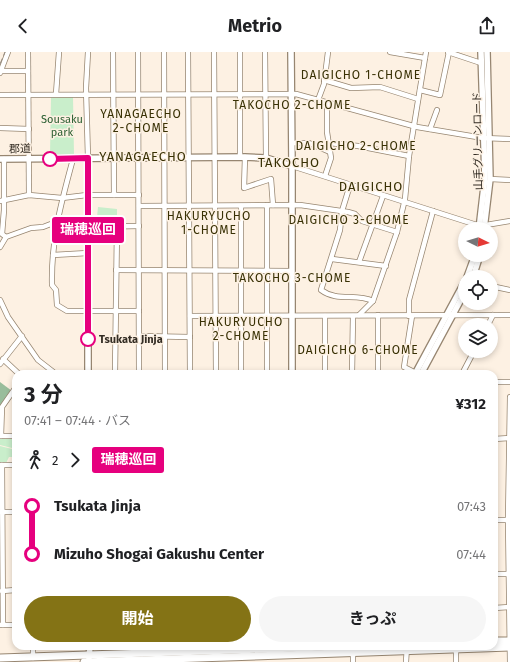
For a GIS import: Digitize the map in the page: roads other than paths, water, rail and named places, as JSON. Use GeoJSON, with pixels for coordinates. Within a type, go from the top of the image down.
{"type":"FeatureCollection","features":[{"type":"Feature","properties":{"kind":"main road"},"geometry":{"type":"LineString","coordinates":[[498,641],[510,641]]}},
{"type":"Feature","properties":{"kind":"main road"},"geometry":{"type":"LineString","coordinates":[[498,647],[510,647]]}},
{"type":"Feature","properties":{"kind":"main road"},"geometry":{"type":"LineString","coordinates":[[192,655],[228,650]]}},
{"type":"Feature","properties":{"kind":"main road"},"geometry":{"type":"LineString","coordinates":[[253,650],[269,653]]}},
{"type":"Feature","properties":{"kind":"main road"},"geometry":{"type":"LineString","coordinates":[[0,658],[89,660],[142,659],[192,655],[293,653],[330,650]]}},
{"type":"Feature","properties":{"kind":"main road"},"geometry":{"type":"LineString","coordinates":[[84,662],[89,660]]}},
{"type":"Feature","properties":{"kind":"street"},"geometry":{"type":"LineString","coordinates":[[8,52],[0,72],[28,71]]}},
{"type":"Feature","properties":{"kind":"street"},"geometry":{"type":"LineString","coordinates":[[28,52],[29,195]]}},
{"type":"Feature","properties":{"kind":"street"},"geometry":{"type":"LineString","coordinates":[[56,94],[59,52]]}},
{"type":"Feature","properties":{"kind":"street"},"geometry":{"type":"LineString","coordinates":[[88,52],[86,94],[88,158],[88,370]]}},
{"type":"Feature","properties":{"kind":"street"},"geometry":{"type":"LineString","coordinates":[[113,52],[114,195]]}},
{"type":"Feature","properties":{"kind":"street"},"geometry":{"type":"LineString","coordinates":[[138,52],[139,370]]}},
{"type":"Feature","properties":{"kind":"street"},"geometry":{"type":"LineString","coordinates":[[164,52],[165,370]]}},
{"type":"Feature","properties":{"kind":"street"},"geometry":{"type":"LineString","coordinates":[[188,52],[190,370]]}},
{"type":"Feature","properties":{"kind":"street"},"geometry":{"type":"LineString","coordinates":[[214,52],[216,370]]}},
{"type":"Feature","properties":{"kind":"street"},"geometry":{"type":"LineString","coordinates":[[240,52],[240,94],[244,188],[271,179],[273,205]]}},
{"type":"Feature","properties":{"kind":"street"},"geometry":{"type":"LineString","coordinates":[[265,52],[266,158]]}},
{"type":"Feature","properties":{"kind":"street"},"geometry":{"type":"LineString","coordinates":[[291,52],[292,370]]}},
{"type":"Feature","properties":{"kind":"street"},"geometry":{"type":"LineString","coordinates":[[318,100],[324,80],[328,52]]}},
{"type":"Feature","properties":{"kind":"street"},"geometry":{"type":"LineString","coordinates":[[390,52],[425,58]]}},
{"type":"Feature","properties":{"kind":"street"},"geometry":{"type":"LineString","coordinates":[[359,315],[373,301],[397,232],[404,202],[409,156],[426,52]]}},
{"type":"Feature","properties":{"kind":"street","name":"山手グリーンロード"},"geometry":{"type":"LineString","coordinates":[[481,52],[490,178],[483,222]]}},
{"type":"Feature","properties":{"kind":"street","name":"山手グリーンロード"},"geometry":{"type":"LineString","coordinates":[[482,222],[485,178],[487,52]]}},
{"type":"Feature","properties":{"kind":"street"},"geometry":{"type":"LineString","coordinates":[[420,90],[440,95],[452,53],[481,63]]}},
{"type":"Feature","properties":{"kind":"street"},"geometry":{"type":"LineString","coordinates":[[324,80],[350,88],[380,87],[418,99]]}},
{"type":"Feature","properties":{"kind":"street"},"geometry":{"type":"LineString","coordinates":[[0,95],[291,94],[327,102],[414,126],[486,137],[510,139]]}},
{"type":"Feature","properties":{"kind":"street"},"geometry":{"type":"LineString","coordinates":[[325,176],[331,158],[327,132],[327,102]]}},
{"type":"Feature","properties":{"kind":"street"},"geometry":{"type":"LineString","coordinates":[[430,129],[437,110]]}},
{"type":"Feature","properties":{"kind":"street"},"geometry":{"type":"LineString","coordinates":[[0,128],[29,129]]}},
{"type":"Feature","properties":{"kind":"street"},"geometry":{"type":"LineString","coordinates":[[292,143],[309,143],[330,152]]}},
{"type":"Feature","properties":{"kind":"street"},"geometry":{"type":"LineString","coordinates":[[329,143],[358,146],[409,156]]}},
{"type":"Feature","properties":{"kind":"street","name":"郡道"},"geometry":{"type":"LineString","coordinates":[[2,159],[243,157],[266,158],[292,166]]}},
{"type":"Feature","properties":{"kind":"street"},"geometry":{"type":"LineString","coordinates":[[2,159],[2,234],[6,238]]}},
{"type":"Feature","properties":{"kind":"street"},"geometry":{"type":"LineString","coordinates":[[73,159],[56,222],[52,286],[56,290],[57,305],[67,311],[139,311]]}},
{"type":"Feature","properties":{"kind":"street"},"geometry":{"type":"LineString","coordinates":[[292,166],[466,222]]}},
{"type":"Feature","properties":{"kind":"street"},"geometry":{"type":"LineString","coordinates":[[490,178],[510,180]]}},
{"type":"Feature","properties":{"kind":"street"},"geometry":{"type":"LineString","coordinates":[[350,185],[342,211],[340,230],[321,290],[330,296],[366,297],[373,301]]}},
{"type":"Feature","properties":{"kind":"street"},"geometry":{"type":"LineString","coordinates":[[2,201],[29,195],[63,197],[88,195],[138,195]]}},
{"type":"Feature","properties":{"kind":"street"},"geometry":{"type":"LineString","coordinates":[[359,262],[383,196]]}},
{"type":"Feature","properties":{"kind":"street"},"geometry":{"type":"LineString","coordinates":[[267,205],[267,370]]}},
{"type":"Feature","properties":{"kind":"street"},"geometry":{"type":"LineString","coordinates":[[138,206],[292,205],[319,207],[355,214],[362,221],[397,232]]}},
{"type":"Feature","properties":{"kind":"street"},"geometry":{"type":"LineString","coordinates":[[241,206],[241,370]]}},
{"type":"Feature","properties":{"kind":"street"},"geometry":{"type":"LineString","coordinates":[[410,370],[404,367],[410,316],[410,300],[433,212]]}},
{"type":"Feature","properties":{"kind":"street"},"geometry":{"type":"LineString","coordinates":[[498,224],[510,221]]}},
{"type":"Feature","properties":{"kind":"street"},"geometry":{"type":"LineString","coordinates":[[0,247],[6,238],[31,228],[43,227],[56,222],[88,226],[139,226]]}},
{"type":"Feature","properties":{"kind":"street"},"geometry":{"type":"LineString","coordinates":[[115,370],[117,226]]}},
{"type":"Feature","properties":{"kind":"street"},"geometry":{"type":"LineString","coordinates":[[53,255],[88,253]]}},
{"type":"Feature","properties":{"kind":"street"},"geometry":{"type":"LineString","coordinates":[[332,258],[386,266]]}},
{"type":"Feature","properties":{"kind":"street"},"geometry":{"type":"LineString","coordinates":[[116,270],[292,270]]}},
{"type":"Feature","properties":{"kind":"street"},"geometry":{"type":"LineString","coordinates":[[498,287],[510,290]]}},
{"type":"Feature","properties":{"kind":"street"},"geometry":{"type":"LineString","coordinates":[[419,370],[458,294]]}},
{"type":"Feature","properties":{"kind":"street"},"geometry":{"type":"LineString","coordinates":[[0,300],[8,317],[40,362],[51,370]]}},
{"type":"Feature","properties":{"kind":"street"},"geometry":{"type":"LineString","coordinates":[[419,370],[458,305]]}},
{"type":"Feature","properties":{"kind":"street"},"geometry":{"type":"LineString","coordinates":[[378,315],[378,370]]}},
{"type":"Feature","properties":{"kind":"street"},"geometry":{"type":"LineString","coordinates":[[190,316],[510,315]]}},
{"type":"Feature","properties":{"kind":"street"},"geometry":{"type":"LineString","coordinates":[[325,316],[325,370]]}},
{"type":"Feature","properties":{"kind":"street"},"geometry":{"type":"LineString","coordinates":[[352,370],[353,316]]}},
{"type":"Feature","properties":{"kind":"street"},"geometry":{"type":"LineString","coordinates":[[14,370],[2,361],[22,336]]}},
{"type":"Feature","properties":{"kind":"street"},"geometry":{"type":"LineString","coordinates":[[139,336],[190,337]]}},
{"type":"Feature","properties":{"kind":"street"},"geometry":{"type":"LineString","coordinates":[[464,370],[470,358]]}},
{"type":"Feature","properties":{"kind":"street"},"geometry":{"type":"LineString","coordinates":[[498,382],[510,382]]}},
{"type":"Feature","properties":{"kind":"street"},"geometry":{"type":"LineString","coordinates":[[12,393],[2,407],[0,436],[12,436]]}},
{"type":"Feature","properties":{"kind":"street"},"geometry":{"type":"LineString","coordinates":[[510,396],[510,662]]}},
{"type":"Feature","properties":{"kind":"street"},"geometry":{"type":"LineString","coordinates":[[498,439],[509,438]]}},
{"type":"Feature","properties":{"kind":"street"},"geometry":{"type":"LineString","coordinates":[[2,625],[1,465],[12,465]]}},
{"type":"Feature","properties":{"kind":"street"},"geometry":{"type":"LineString","coordinates":[[1,512],[12,512]]}},
{"type":"Feature","properties":{"kind":"street"},"geometry":{"type":"LineString","coordinates":[[498,520],[509,520]]}},
{"type":"Feature","properties":{"kind":"street"},"geometry":{"type":"LineString","coordinates":[[498,574],[510,574]]}},
{"type":"Feature","properties":{"kind":"street"},"geometry":{"type":"LineString","coordinates":[[2,591],[12,590]]}},
{"type":"Feature","properties":{"kind":"street"},"geometry":{"type":"LineString","coordinates":[[498,608],[510,607]]}},
{"type":"Feature","properties":{"kind":"street"},"geometry":{"type":"LineString","coordinates":[[33,650],[33,658]]}},
{"type":"Feature","properties":{"kind":"street"},"geometry":{"type":"LineString","coordinates":[[89,660],[90,650]]}},
{"type":"Feature","properties":{"kind":"street"},"geometry":{"type":"LineString","coordinates":[[353,662],[354,650]]}},
{"type":"Feature","properties":{"kind":"street"},"geometry":{"type":"LineString","coordinates":[[406,662],[407,650]]}},
{"type":"Feature","properties":{"kind":"street"},"geometry":{"type":"LineString","coordinates":[[456,650],[456,662]]}},
{"type":"Feature","properties":{"kind":"railway"},"geometry":{"type":"LineString","coordinates":[[0,64],[5,52]]}},
{"type":"Feature","properties":{"kind":"place","name":"Tsukata Jinja"},"geometry":{"type":"Point","coordinates":[88,339]}},
{"type":"Feature","properties":{"kind":"district","name":"DAIGICHO 1-CHOME"},"geometry":{"type":"Point","coordinates":[361,75]}},
{"type":"Feature","properties":{"kind":"district","name":"TAKOCHO 2-CHOME"},"geometry":{"type":"Point","coordinates":[292,105]}},
{"type":"Feature","properties":{"kind":"district","name":"YANAGAECHO 2-CHOME"},"geometry":{"type":"Point","coordinates":[141,121]}},
{"type":"Feature","properties":{"kind":"district","name":"DAIGICHO 2-CHOME"},"geometry":{"type":"Point","coordinates":[356,146]}},
{"type":"Feature","properties":{"kind":"district","name":"YANAGAECHO"},"geometry":{"type":"Point","coordinates":[143,156]}},
{"type":"Feature","properties":{"kind":"district","name":"TAKOCHO"},"geometry":{"type":"Point","coordinates":[289,162]}},
{"type":"Feature","properties":{"kind":"district","name":"DAIGICHO"},"geometry":{"type":"Point","coordinates":[371,186]}},
{"type":"Feature","properties":{"kind":"district","name":"DAIGICHO 3-CHOME"},"geometry":{"type":"Point","coordinates":[349,220]}},
{"type":"Feature","properties":{"kind":"district","name":"HAKURYUCHO 1-CHOME"},"geometry":{"type":"Point","coordinates":[209,223]}},
{"type":"Feature","properties":{"kind":"district","name":"TAKOCHO 3-CHOME"},"geometry":{"type":"Point","coordinates":[292,278]}},
{"type":"Feature","properties":{"kind":"district","name":"HAKURYUCHO 2-CHOME"},"geometry":{"type":"Point","coordinates":[241,329]}},
{"type":"Feature","properties":{"kind":"district","name":"DAIGICHO 6-CHOME"},"geometry":{"type":"Point","coordinates":[358,350]}},
{"type":"Feature","properties":{"kind":"park label","name":"Sousaku park"},"geometry":{"type":"Point","coordinates":[62,125]}}]}
